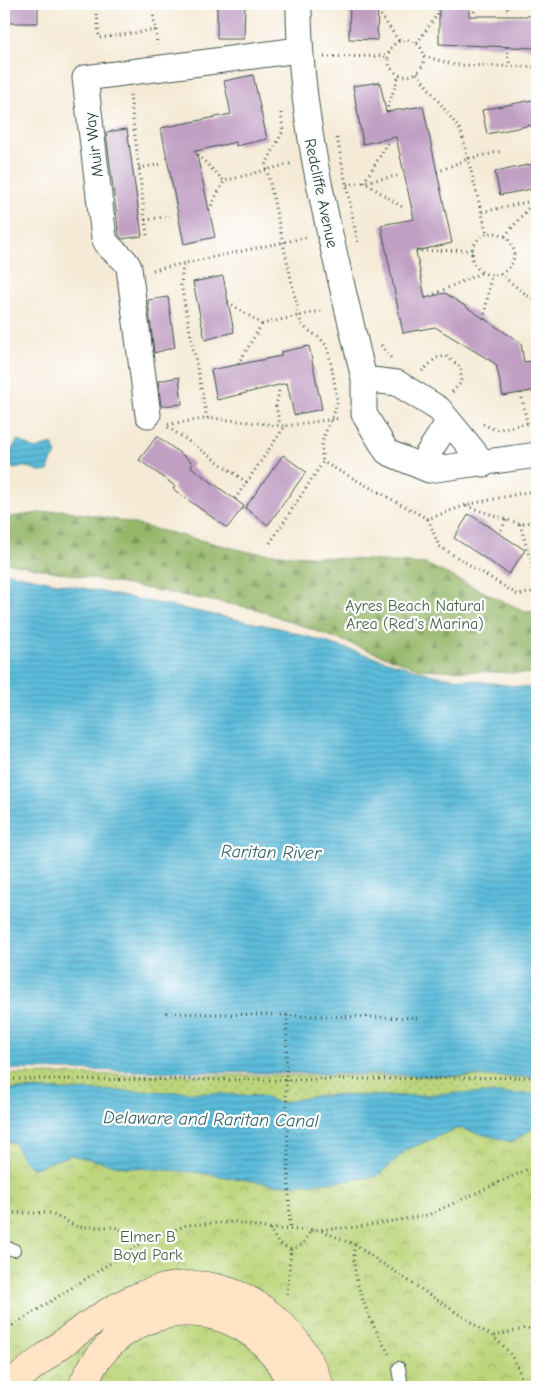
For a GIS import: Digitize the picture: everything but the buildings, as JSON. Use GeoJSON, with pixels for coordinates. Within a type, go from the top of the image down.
{"type":"FeatureCollection","features":[{"type":"Feature","properties":{"kind":"main road"},"geometry":{"type":"LineString","coordinates":[[6,1387],[93,1321],[116,1306],[155,1290],[192,1285],[240,1296],[273,1318],[294,1338],[303,1351],[320,1387]]}},
{"type":"Feature","properties":{"kind":"main road"},"geometry":{"type":"LineString","coordinates":[[82,1387],[94,1363],[113,1340],[137,1324],[173,1313],[198,1313],[220,1317],[250,1333],[276,1358],[292,1387]]}},
{"type":"Feature","properties":{"kind":"street","name":"Redcliffe Avenue"},"geometry":{"type":"LineString","coordinates":[[299,4],[299,50],[313,158],[364,379],[364,414]]}},
{"type":"Feature","properties":{"kind":"street","name":"Muir Way"},"geometry":{"type":"LineString","coordinates":[[148,416],[130,274],[127,262],[107,246],[104,238],[85,78],[299,50]]}},
{"type":"Feature","properties":{"kind":"street"},"geometry":{"type":"LineString","coordinates":[[364,379],[397,383],[421,380],[449,401],[484,464]]}},
{"type":"Feature","properties":{"kind":"street"},"geometry":{"type":"LineString","coordinates":[[420,466],[449,401]]}},
{"type":"Feature","properties":{"kind":"street"},"geometry":{"type":"LineString","coordinates":[[364,414],[387,452],[429,470],[484,464],[537,455]]}},
{"type":"Feature","properties":{"kind":"lane"},"geometry":{"type":"LineString","coordinates":[[398,1368],[402,1387]]}},
{"type":"Feature","properties":{"kind":"path"},"geometry":{"type":"LineString","coordinates":[[474,12],[478,4]]}},
{"type":"Feature","properties":{"kind":"path"},"geometry":{"type":"LineString","coordinates":[[504,4],[510,12]]}},
{"type":"Feature","properties":{"kind":"path"},"geometry":{"type":"LineString","coordinates":[[378,11],[399,41]]}},
{"type":"Feature","properties":{"kind":"path"},"geometry":{"type":"LineString","coordinates":[[417,43],[439,12]]}},
{"type":"Feature","properties":{"kind":"path"},"geometry":{"type":"LineString","coordinates":[[97,14],[99,38],[156,30],[153,14]]}},
{"type":"Feature","properties":{"kind":"path"},"geometry":{"type":"LineString","coordinates":[[405,40],[417,43],[424,56],[422,68],[417,73],[408,77],[399,76],[390,68],[388,56],[391,47],[399,41],[405,40]]}},
{"type":"Feature","properties":{"kind":"path"},"geometry":{"type":"LineString","coordinates":[[507,47],[510,67]]}},
{"type":"Feature","properties":{"kind":"path"},"geometry":{"type":"LineString","coordinates":[[324,48],[324,66]]}},
{"type":"Feature","properties":{"kind":"path"},"geometry":{"type":"LineString","coordinates":[[324,57],[388,56]]}},
{"type":"Feature","properties":{"kind":"path"},"geometry":{"type":"LineString","coordinates":[[424,56],[455,65],[537,67]]}},
{"type":"Feature","properties":{"kind":"path"},"geometry":{"type":"LineString","coordinates":[[417,73],[460,132],[487,234]]}},
{"type":"Feature","properties":{"kind":"path"},"geometry":{"type":"LineString","coordinates":[[386,112],[399,76]]}},
{"type":"Feature","properties":{"kind":"path"},"geometry":{"type":"LineString","coordinates":[[129,86],[147,236]]}},
{"type":"Feature","properties":{"kind":"path"},"geometry":{"type":"LineString","coordinates":[[270,543],[323,462],[320,449],[329,420],[338,400],[327,347],[317,336],[303,327],[267,170],[266,164],[283,131],[281,108]]}},
{"type":"Feature","properties":{"kind":"path"},"geometry":{"type":"LineString","coordinates":[[335,129],[348,185],[360,252]]}},
{"type":"Feature","properties":{"kind":"path"},"geometry":{"type":"LineString","coordinates":[[364,182],[388,143]]}},
{"type":"Feature","properties":{"kind":"path"},"geometry":{"type":"LineString","coordinates":[[194,151],[224,181]]}},
{"type":"Feature","properties":{"kind":"path"},"geometry":{"type":"LineString","coordinates":[[437,172],[468,159],[503,151]]}},
{"type":"Feature","properties":{"kind":"path"},"geometry":{"type":"LineString","coordinates":[[209,210],[224,181],[313,158]]}},
{"type":"Feature","properties":{"kind":"path"},"geometry":{"type":"LineString","coordinates":[[139,168],[162,164]]}},
{"type":"Feature","properties":{"kind":"path"},"geometry":{"type":"LineString","coordinates":[[348,185],[397,176]]}},
{"type":"Feature","properties":{"kind":"path"},"geometry":{"type":"LineString","coordinates":[[364,182],[405,209]]}},
{"type":"Feature","properties":{"kind":"path"},"geometry":{"type":"LineString","coordinates":[[482,212],[536,200]]}},
{"type":"Feature","properties":{"kind":"path"},"geometry":{"type":"LineString","coordinates":[[505,236],[536,200]]}},
{"type":"Feature","properties":{"kind":"path"},"geometry":{"type":"LineString","coordinates":[[145,220],[170,216]]}},
{"type":"Feature","properties":{"kind":"path"},"geometry":{"type":"LineString","coordinates":[[130,274],[330,233]]}},
{"type":"Feature","properties":{"kind":"path"},"geometry":{"type":"LineString","coordinates":[[500,274],[510,266],[514,253],[513,246],[505,236],[487,234],[478,240],[473,250],[474,263],[483,272],[500,274],[537,303]]}},
{"type":"Feature","properties":{"kind":"path"},"geometry":{"type":"LineString","coordinates":[[416,251],[473,250]]}},
{"type":"Feature","properties":{"kind":"path"},"geometry":{"type":"LineString","coordinates":[[183,264],[181,285],[207,418]]}},
{"type":"Feature","properties":{"kind":"path"},"geometry":{"type":"LineString","coordinates":[[425,298],[483,272]]}},
{"type":"Feature","properties":{"kind":"path"},"geometry":{"type":"LineString","coordinates":[[484,319],[491,274]]}},
{"type":"Feature","properties":{"kind":"path"},"geometry":{"type":"LineString","coordinates":[[228,302],[262,324],[347,305]]}},
{"type":"Feature","properties":{"kind":"path"},"geometry":{"type":"LineString","coordinates":[[238,364],[262,324]]}},
{"type":"Feature","properties":{"kind":"path"},"geometry":{"type":"LineString","coordinates":[[378,336],[380,345],[395,362]]}},
{"type":"Feature","properties":{"kind":"path"},"geometry":{"type":"LineString","coordinates":[[413,368],[421,380],[436,358],[446,356],[460,368],[461,383],[449,401]]}},
{"type":"Feature","properties":{"kind":"path"},"geometry":{"type":"LineString","coordinates":[[279,391],[276,406],[280,426]]}},
{"type":"Feature","properties":{"kind":"path"},"geometry":{"type":"LineString","coordinates":[[521,393],[527,423]]}},
{"type":"Feature","properties":{"kind":"path"},"geometry":{"type":"LineString","coordinates":[[248,483],[165,425],[207,418],[285,426],[364,414]]}},
{"type":"Feature","properties":{"kind":"path"},"geometry":{"type":"LineString","coordinates":[[478,422],[496,430],[537,421]]}},
{"type":"Feature","properties":{"kind":"path"},"geometry":{"type":"LineString","coordinates":[[235,499],[248,483],[285,426]]}},
{"type":"Feature","properties":{"kind":"path"},"geometry":{"type":"LineString","coordinates":[[323,462],[428,519],[439,546],[518,596],[537,591]]}},
{"type":"Feature","properties":{"kind":"path"},"geometry":{"type":"LineString","coordinates":[[428,519],[466,506],[537,490]]}},
{"type":"Feature","properties":{"kind":"path"},"geometry":{"type":"LineString","coordinates":[[466,506],[520,524],[537,521]]}},
{"type":"Feature","properties":{"kind":"path"},"geometry":{"type":"LineString","coordinates":[[501,530],[507,519]]}},
{"type":"Feature","properties":{"kind":"path"},"geometry":{"type":"LineString","coordinates":[[520,524],[537,583]]}},
{"type":"Feature","properties":{"kind":"path"},"geometry":{"type":"LineString","coordinates":[[166,1013],[420,1018]]}},
{"type":"Feature","properties":{"kind":"path"},"geometry":{"type":"LineString","coordinates":[[287,1015],[286,1091],[290,1229]]}},
{"type":"Feature","properties":{"kind":"path"},"geometry":{"type":"LineString","coordinates":[[4,1079],[286,1080],[537,1077]]}},
{"type":"Feature","properties":{"kind":"path"},"geometry":{"type":"LineString","coordinates":[[4,1331],[145,1241],[187,1225],[235,1222],[270,1229],[319,1230],[358,1227],[428,1215],[537,1165]]}},
{"type":"Feature","properties":{"kind":"path"},"geometry":{"type":"LineString","coordinates":[[4,1213],[50,1213],[78,1227],[115,1227],[145,1241]]}},
{"type":"Feature","properties":{"kind":"path"},"geometry":{"type":"LineString","coordinates":[[270,1229],[278,1244],[290,1250]]}},
{"type":"Feature","properties":{"kind":"path"},"geometry":{"type":"LineString","coordinates":[[290,1250],[303,1244],[311,1230]]}},
{"type":"Feature","properties":{"kind":"path"},"geometry":{"type":"LineString","coordinates":[[319,1230],[355,1245],[493,1337],[507,1348],[516,1362],[523,1387]]}},
{"type":"Feature","properties":{"kind":"path"},"geometry":{"type":"LineString","coordinates":[[355,1245],[352,1258],[360,1288],[378,1337],[398,1368]]}},
{"type":"Feature","properties":{"kind":"path"},"geometry":{"type":"LineString","coordinates":[[286,1297],[290,1250]]}},
{"type":"Feature","properties":{"kind":"path"},"geometry":{"type":"LineString","coordinates":[[4,1312],[12,1325]]}},
{"type":"Feature","properties":{"kind":"path"},"geometry":{"type":"LineString","coordinates":[[493,1337],[526,1328],[537,1330]]}},
{"type":"Feature","properties":{"kind":"green space","name":"Ayres Beach Natural Area (Red's Marina)"},"geometry":{"type":"Polygon","coordinates":[[[62,510],[118,520],[249,552],[426,564],[526,612],[537,611],[537,674],[420,669],[256,609],[4,562],[4,527],[10,517],[62,510]]]}},
{"type":"Feature","properties":{"kind":"green space"},"geometry":{"type":"Polygon","coordinates":[[[4,1074],[537,1077],[537,1116],[4,1105],[4,1074]]]}},
{"type":"Feature","properties":{"kind":"green space","name":"Elmer B Boyd Park"},"geometry":{"type":"Polygon","coordinates":[[[4,1099],[537,1116],[537,1387],[4,1387],[4,1099]]]}},
{"type":"Feature","properties":{"kind":"water"},"geometry":{"type":"Polygon","coordinates":[[[18,440],[35,449],[52,444],[57,454],[51,461],[48,471],[42,472],[26,467],[11,468],[11,450],[18,440]]]}},
{"type":"Feature","properties":{"kind":"water","name":"Raritan River"},"geometry":{"type":"Polygon","coordinates":[[[4,572],[279,628],[433,675],[537,689],[537,1077],[4,1069],[4,572]]]}},
{"type":"Feature","properties":{"kind":"water","name":"Delaware and Raritan Canal"},"geometry":{"type":"Polygon","coordinates":[[[4,1089],[184,1092],[261,1096],[279,1103],[321,1095],[537,1094],[537,1126],[512,1142],[458,1128],[406,1150],[378,1176],[335,1182],[279,1185],[194,1172],[124,1167],[71,1155],[32,1169],[22,1158],[14,1143],[4,1142],[4,1089]]]}}]}
